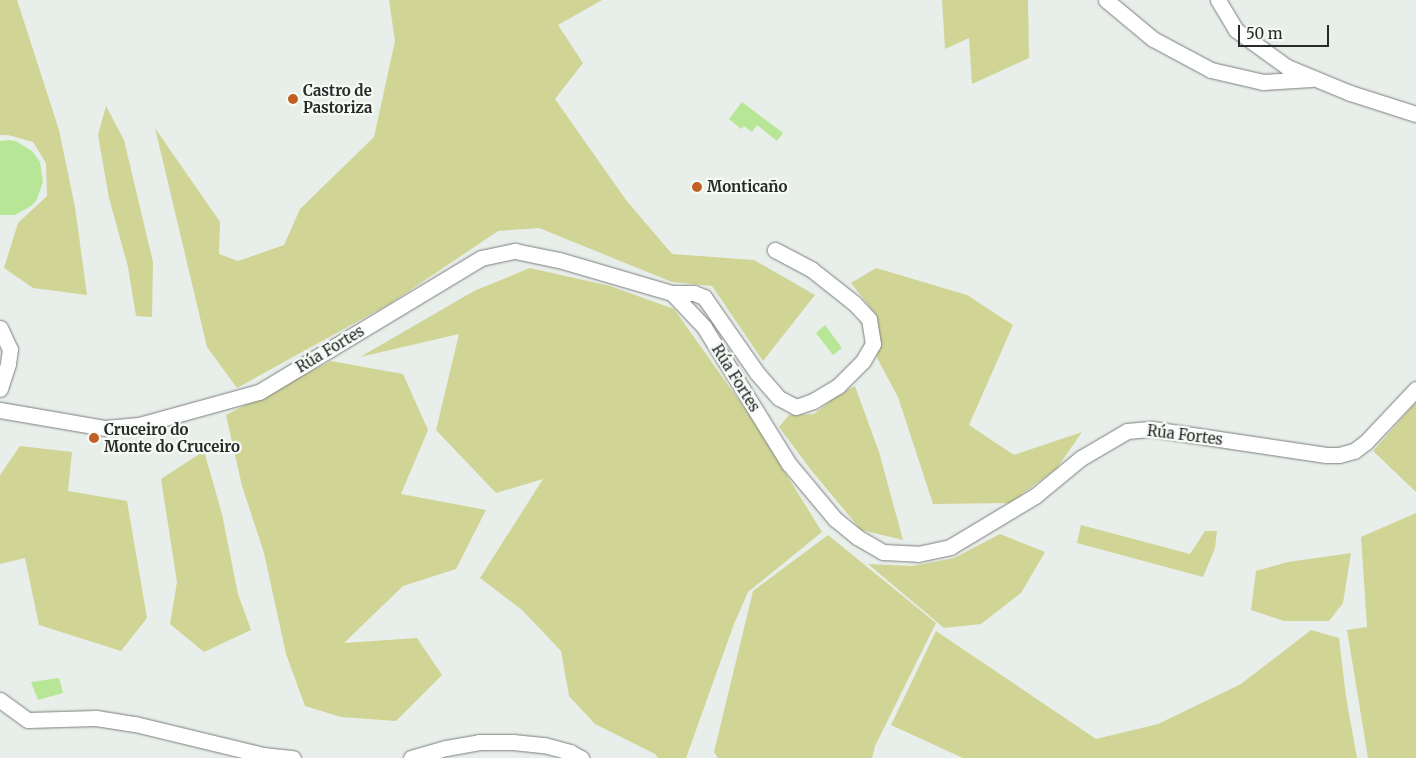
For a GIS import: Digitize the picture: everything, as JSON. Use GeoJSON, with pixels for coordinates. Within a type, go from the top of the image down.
{"type":"FeatureCollection","features":[{"type":"Feature","properties":{"kind":"street"},"geometry":{"type":"LineString","coordinates":[[1106,0],[1153,39],[1211,70],[1263,82],[1316,78]]}},
{"type":"Feature","properties":{"kind":"street"},"geometry":{"type":"LineString","coordinates":[[1218,0],[1236,30],[1287,67],[1416,114]]}},
{"type":"Feature","properties":{"kind":"street"},"geometry":{"type":"LineString","coordinates":[[672,293],[694,293],[704,297],[757,373],[779,398],[796,408],[813,401],[838,386],[863,362],[872,344],[869,319],[854,303],[811,269],[775,250]]}},
{"type":"Feature","properties":{"kind":"street","name":"Rúa Fortes"},"geometry":{"type":"LineString","coordinates":[[0,410],[105,428],[139,426],[259,392],[481,258],[515,251],[559,260],[672,293],[704,327],[789,464],[835,519],[857,537],[883,552],[918,554],[950,547],[1035,496],[1081,458],[1127,431],[1152,428],[1326,455],[1340,455],[1354,451],[1366,442],[1416,389]]}},
{"type":"Feature","properties":{"kind":"street"},"geometry":{"type":"LineString","coordinates":[[0,328],[10,349],[8,364],[0,389]]}},
{"type":"Feature","properties":{"kind":"street"},"geometry":{"type":"LineString","coordinates":[[0,700],[28,720],[96,718],[163,730],[263,755],[293,758]]}},
{"type":"Feature","properties":{"kind":"street"},"geometry":{"type":"LineString","coordinates":[[411,758],[446,748],[479,742],[544,745],[570,752],[581,758]]}},
{"type":"Feature","properties":{"kind":"green space"},"geometry":{"type":"Polygon","coordinates":[[[0,0],[17,0],[59,130],[75,207],[87,295],[33,288],[4,268],[18,223],[47,196],[46,163],[33,142],[8,135],[0,135],[0,0]]]}},
{"type":"Feature","properties":{"kind":"green space"},"geometry":{"type":"Polygon","coordinates":[[[389,0],[602,0],[558,25],[583,63],[555,99],[626,200],[672,254],[754,260],[815,295],[763,361],[712,286],[672,282],[539,228],[498,231],[391,303],[237,388],[207,347],[155,128],[220,222],[219,254],[238,261],[284,245],[300,209],[374,137],[395,41],[389,0]]]}},
{"type":"Feature","properties":{"kind":"green space"},"geometry":{"type":"Polygon","coordinates":[[[942,0],[1028,0],[1029,58],[972,84],[969,38],[945,49],[942,0]]]}},
{"type":"Feature","properties":{"kind":"green space"},"geometry":{"type":"Polygon","coordinates":[[[106,106],[124,140],[153,262],[152,317],[136,316],[128,267],[109,198],[98,135],[106,106]]]}},
{"type":"Feature","properties":{"kind":"green space"},"geometry":{"type":"Polygon","coordinates":[[[530,268],[610,286],[674,309],[750,416],[822,532],[748,592],[734,624],[686,758],[658,758],[655,754],[595,724],[569,696],[561,651],[522,610],[480,578],[543,479],[496,493],[436,430],[459,334],[360,357],[474,291],[530,268]]]}},
{"type":"Feature","properties":{"kind":"green space"},"geometry":{"type":"Polygon","coordinates":[[[876,268],[967,295],[1013,325],[969,425],[1014,455],[1082,432],[1057,468],[1010,503],[933,504],[898,397],[877,358],[877,316],[851,283],[876,268]]]}},
{"type":"Feature","properties":{"kind":"green space"},"geometry":{"type":"Polygon","coordinates":[[[331,361],[403,374],[428,430],[401,494],[486,510],[456,569],[403,586],[344,643],[417,638],[442,675],[396,721],[341,717],[305,706],[286,654],[264,553],[242,486],[226,415],[331,361]]]}},
{"type":"Feature","properties":{"kind":"green space"},"geometry":{"type":"Polygon","coordinates":[[[855,386],[879,452],[903,540],[861,530],[811,470],[779,427],[789,415],[814,414],[838,395],[855,386]]]}},
{"type":"Feature","properties":{"kind":"green space"},"geometry":{"type":"Polygon","coordinates":[[[1416,402],[1416,492],[1373,451],[1416,402]]]}},
{"type":"Feature","properties":{"kind":"green space"},"geometry":{"type":"Polygon","coordinates":[[[20,446],[72,452],[68,491],[127,501],[147,618],[121,651],[39,625],[25,558],[0,564],[0,475],[20,446]]]}},
{"type":"Feature","properties":{"kind":"green space"},"geometry":{"type":"Polygon","coordinates":[[[204,451],[222,514],[238,594],[251,630],[204,652],[170,624],[177,582],[161,479],[204,451]]]}},
{"type":"Feature","properties":{"kind":"green space"},"geometry":{"type":"Polygon","coordinates":[[[1416,513],[1416,758],[1368,758],[1347,630],[1367,627],[1361,537],[1416,513]]]}},
{"type":"Feature","properties":{"kind":"green space"},"geometry":{"type":"Polygon","coordinates":[[[1081,525],[1190,554],[1205,531],[1217,531],[1215,548],[1203,577],[1077,543],[1081,525]]]}},
{"type":"Feature","properties":{"kind":"green space"},"geometry":{"type":"Polygon","coordinates":[[[1000,534],[1045,552],[1021,593],[981,624],[944,628],[868,564],[912,566],[954,558],[1000,534]]]}},
{"type":"Feature","properties":{"kind":"green space"},"geometry":{"type":"Polygon","coordinates":[[[828,535],[936,623],[875,746],[872,758],[718,758],[714,752],[753,591],[828,535]]]}},
{"type":"Feature","properties":{"kind":"green space"},"geometry":{"type":"Polygon","coordinates":[[[1351,553],[1343,603],[1329,621],[1284,621],[1251,610],[1256,571],[1288,562],[1351,553]]]}},
{"type":"Feature","properties":{"kind":"green space"},"geometry":{"type":"Polygon","coordinates":[[[1311,630],[1339,638],[1346,697],[1357,758],[963,758],[891,725],[936,631],[1096,739],[1158,724],[1241,684],[1311,630]]]}},
{"type":"Feature","properties":{"kind":"building"},"geometry":{"type":"Polygon","coordinates":[[[742,102],[783,133],[777,141],[757,125],[752,132],[744,126],[741,129],[729,119],[742,102]]]}},
{"type":"Feature","properties":{"kind":"building"},"geometry":{"type":"Polygon","coordinates":[[[0,141],[16,141],[32,151],[40,162],[43,182],[36,201],[31,206],[15,215],[0,215],[0,141]]]}},
{"type":"Feature","properties":{"kind":"building"},"geometry":{"type":"Polygon","coordinates":[[[825,325],[842,348],[833,355],[816,333],[825,325]]]}},
{"type":"Feature","properties":{"kind":"building"},"geometry":{"type":"Polygon","coordinates":[[[59,678],[63,693],[38,700],[31,682],[59,678]]]}},
{"type":"Feature","properties":{"kind":"place","name":"Castro de Pastoriza"},"geometry":{"type":"Point","coordinates":[293,99]}},
{"type":"Feature","properties":{"kind":"place","name":"Monticaño"},"geometry":{"type":"Point","coordinates":[697,187]}},
{"type":"Feature","properties":{"kind":"place","name":"Cruceiro do Monte do Cruceiro"},"geometry":{"type":"Point","coordinates":[94,438]}}]}
